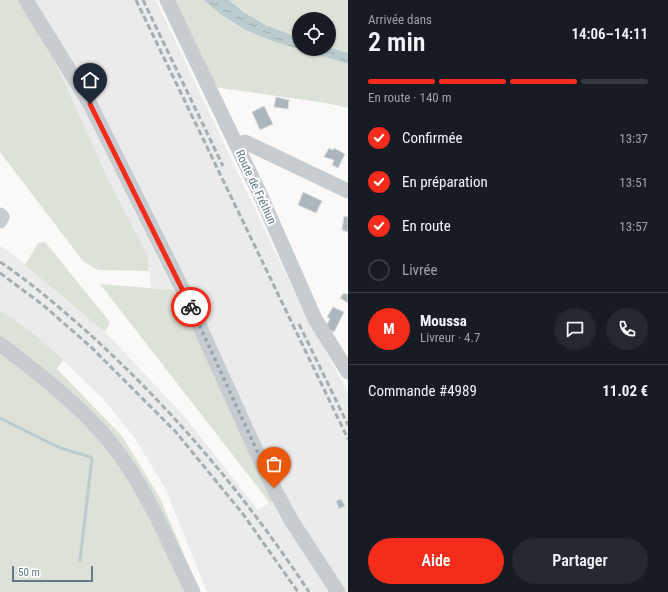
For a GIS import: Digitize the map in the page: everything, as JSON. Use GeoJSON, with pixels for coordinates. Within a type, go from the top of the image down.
{"type":"FeatureCollection","features":[{"type":"Feature","properties":{"kind":"street"},"geometry":{"type":"LineString","coordinates":[[26,0],[90,104],[184,292],[272,483],[291,520],[338,592]]}},
{"type":"Feature","properties":{"kind":"street","name":"Route de Fréthun"},"geometry":{"type":"LineString","coordinates":[[167,0],[237,145],[315,319],[348,372]]}},
{"type":"Feature","properties":{"kind":"street"},"geometry":{"type":"LineString","coordinates":[[237,145],[244,142],[348,191]]}},
{"type":"Feature","properties":{"kind":"street"},"geometry":{"type":"LineString","coordinates":[[0,214],[2,218],[0,221]]}},
{"type":"Feature","properties":{"kind":"street"},"geometry":{"type":"LineString","coordinates":[[0,344],[35,371],[66,398],[100,430],[112,444],[146,498],[193,592]]}},
{"type":"Feature","properties":{"kind":"shaded area"},"geometry":{"type":"Polygon","coordinates":[[[0,0],[25,0],[33,13],[109,181],[148,256],[149,271],[98,270],[83,261],[0,152],[0,0]]]}},
{"type":"Feature","properties":{"kind":"shaded area"},"geometry":{"type":"Polygon","coordinates":[[[27,0],[156,0],[301,306],[348,392],[348,592],[207,592],[165,488],[134,437],[103,399],[70,367],[33,333],[0,310],[0,246],[95,321],[185,417],[258,510],[269,503],[173,291],[151,287],[148,256],[109,181],[27,0]]]}},
{"type":"Feature","properties":{"kind":"shaded area"},"geometry":{"type":"Polygon","coordinates":[[[172,0],[203,0],[220,14],[247,31],[292,47],[292,56],[321,56],[348,64],[348,108],[326,103],[213,87],[172,0]]]}},
{"type":"Feature","properties":{"kind":"shaded area"},"geometry":{"type":"Polygon","coordinates":[[[229,0],[348,0],[348,53],[336,49],[336,12],[292,12],[292,35],[280,31],[245,12],[229,0]]]}},
{"type":"Feature","properties":{"kind":"shaded area"},"geometry":{"type":"Polygon","coordinates":[[[45,242],[110,322],[105,332],[25,265],[38,243],[45,242]]]}},
{"type":"Feature","properties":{"kind":"shaded area"},"geometry":{"type":"Polygon","coordinates":[[[100,284],[173,290],[274,499],[270,503],[100,284]]]}},
{"type":"Feature","properties":{"kind":"shaded area"},"geometry":{"type":"Polygon","coordinates":[[[0,310],[33,333],[63,360],[57,369],[122,436],[160,498],[200,592],[0,592],[0,310]]]}},
{"type":"Feature","properties":{"kind":"water"},"geometry":{"type":"Polygon","coordinates":[[[203,0],[229,0],[244,12],[266,25],[292,35],[292,47],[247,31],[220,14],[203,0]]]}},
{"type":"Feature","properties":{"kind":"water"},"geometry":{"type":"Polygon","coordinates":[[[336,49],[348,53],[348,64],[321,56],[336,56],[336,49]]]}},
{"type":"Feature","properties":{"kind":"building"},"geometry":{"type":"Polygon","coordinates":[[[276,97],[289,100],[288,109],[274,107],[276,97]]]}},
{"type":"Feature","properties":{"kind":"building"},"geometry":{"type":"Polygon","coordinates":[[[264,106],[273,124],[260,130],[252,112],[264,106]]]}},
{"type":"Feature","properties":{"kind":"building"},"geometry":{"type":"Polygon","coordinates":[[[329,148],[333,150],[334,148],[345,154],[338,168],[332,165],[334,160],[324,157],[329,148]]]}},
{"type":"Feature","properties":{"kind":"building"},"geometry":{"type":"Polygon","coordinates":[[[303,192],[322,201],[316,213],[298,205],[303,192]]]}},
{"type":"Feature","properties":{"kind":"building"},"geometry":{"type":"Polygon","coordinates":[[[344,216],[348,217],[348,232],[342,230],[344,216]]]}},
{"type":"Feature","properties":{"kind":"building"},"geometry":{"type":"Polygon","coordinates":[[[344,293],[348,295],[348,303],[340,298],[344,293]]]}},
{"type":"Feature","properties":{"kind":"building"},"geometry":{"type":"Polygon","coordinates":[[[333,307],[344,312],[334,332],[325,328],[330,319],[327,317],[333,307]]]}},
{"type":"Feature","properties":{"kind":"building"},"geometry":{"type":"Polygon","coordinates":[[[341,499],[345,506],[339,509],[336,501],[341,499]]]}},
{"type":"Feature","properties":{"kind":"waterway"},"geometry":{"type":"LineString","coordinates":[[0,418],[60,448],[92,458],[80,560]]}},
{"type":"Feature","properties":{"kind":"railway"},"geometry":{"type":"LineString","coordinates":[[136,0],[348,439]]}},
{"type":"Feature","properties":{"kind":"railway"},"geometry":{"type":"LineString","coordinates":[[143,0],[223,166]]}},
{"type":"Feature","properties":{"kind":"railway"},"geometry":{"type":"LineString","coordinates":[[0,262],[44,294],[85,330],[117,359],[177,421],[206,454],[260,521],[309,592]]}},
{"type":"Feature","properties":{"kind":"railway"},"geometry":{"type":"LineString","coordinates":[[0,273],[43,305],[91,347],[175,431],[243,514],[298,592]]}},
{"type":"Feature","properties":{"kind":"railway"},"geometry":{"type":"LineString","coordinates":[[299,324],[348,425]]}},
{"type":"Feature","properties":{"kind":"way so far"},"geometry":{"type":"LineString","coordinates":[[191,307],[274,488]]}},
{"type":"Feature","properties":{"kind":"route"},"geometry":{"type":"LineString","coordinates":[[90,104],[191,307]]}}]}
